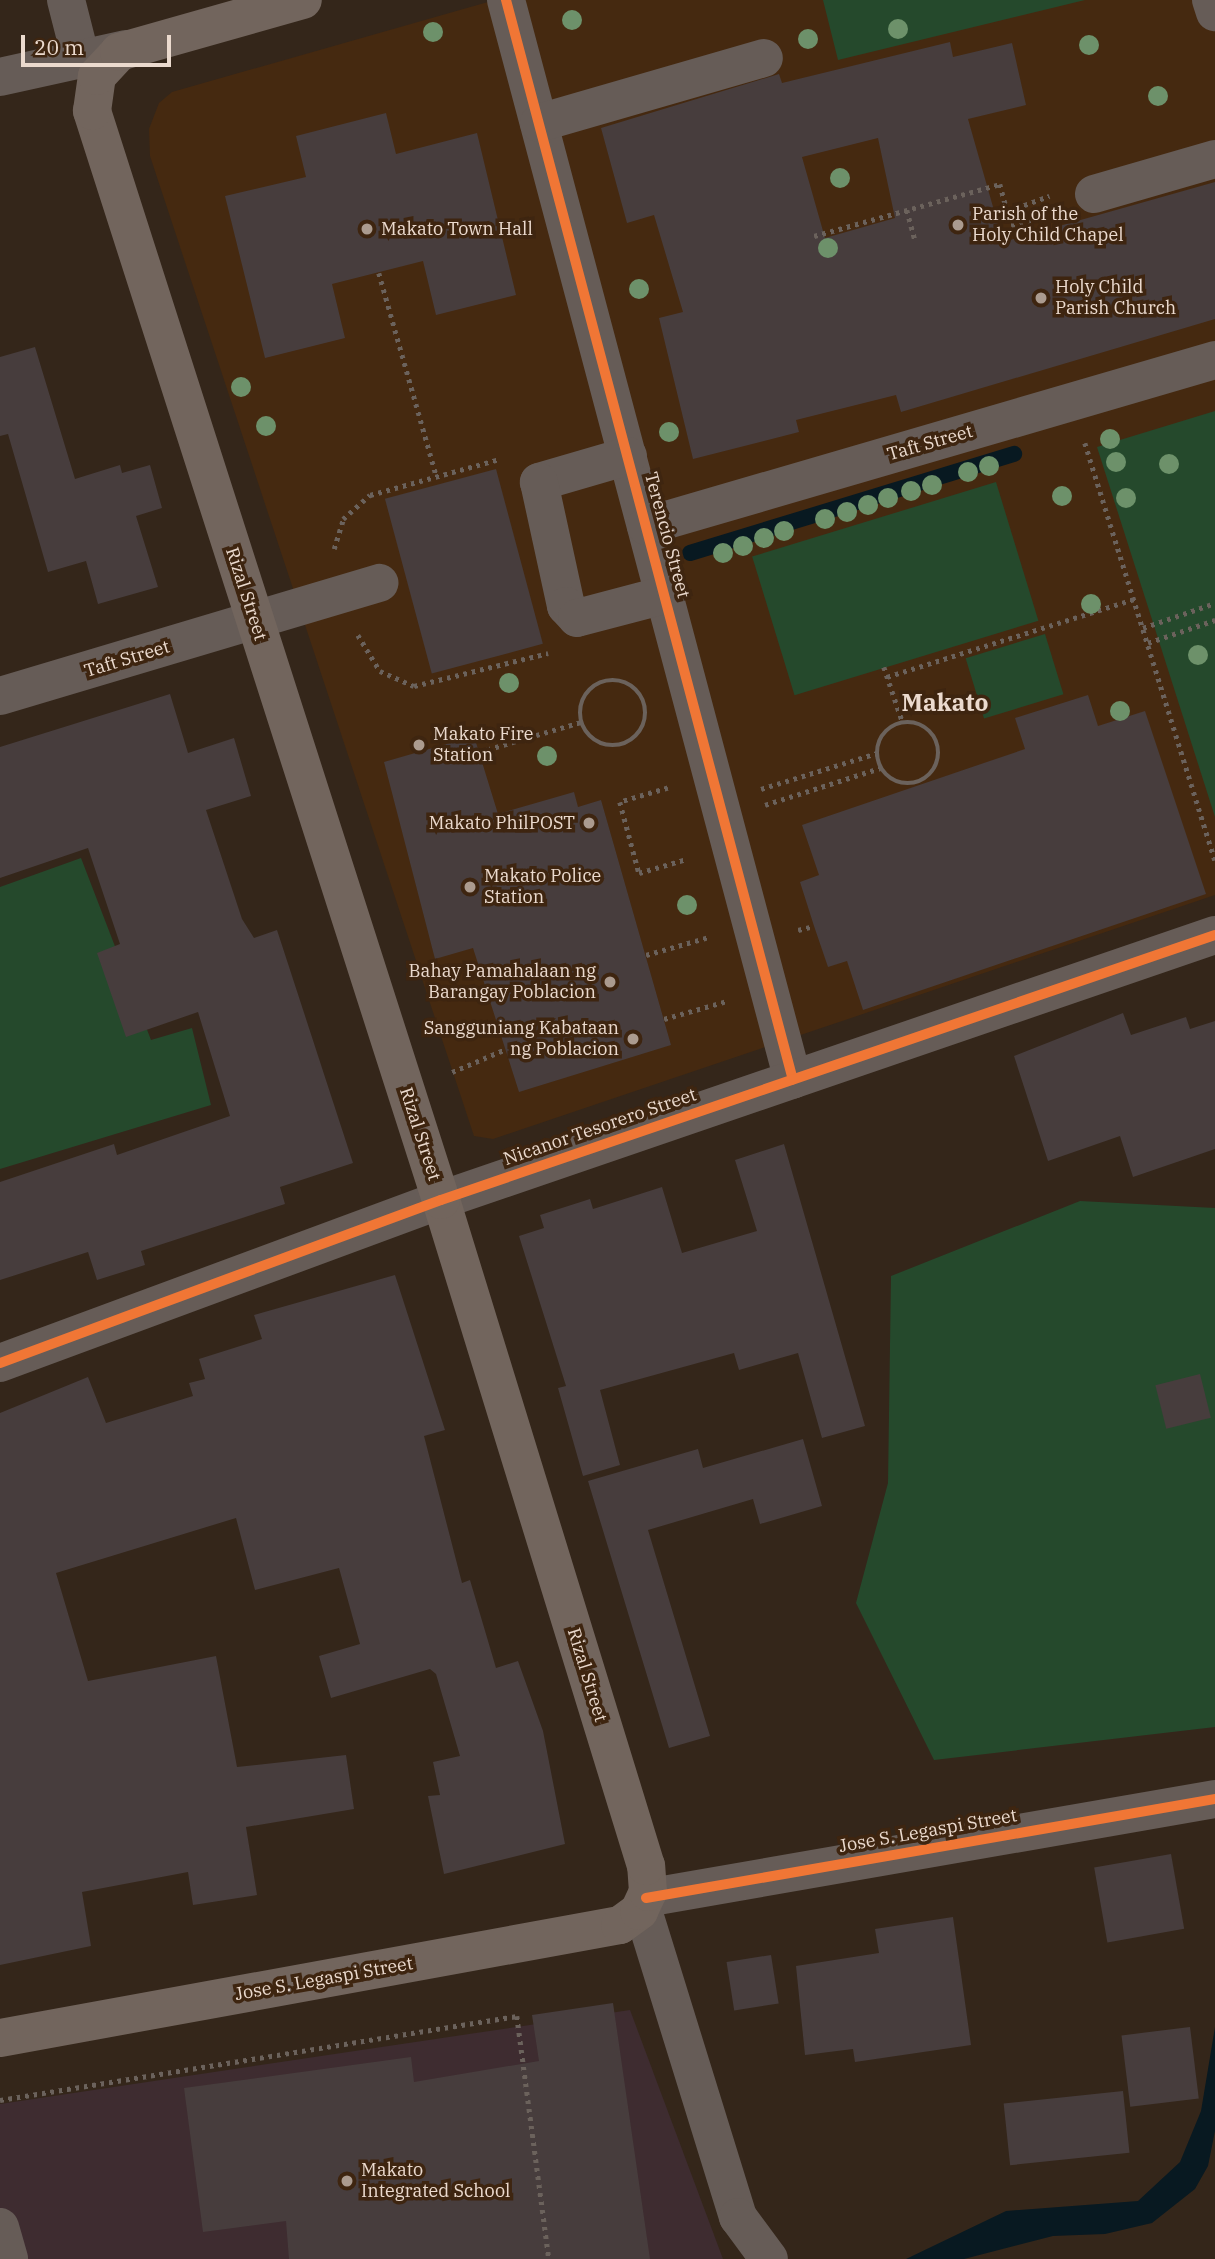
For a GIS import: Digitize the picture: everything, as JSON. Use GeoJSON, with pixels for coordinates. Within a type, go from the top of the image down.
{"type":"FeatureCollection","features":[{"type":"Feature","properties":{"kind":"main road"},"geometry":{"type":"LineString","coordinates":[[87,71],[126,49],[299,0]]}},
{"type":"Feature","properties":{"kind":"main road","name":"Rizal Street"},"geometry":{"type":"LineString","coordinates":[[87,71],[92,111],[441,1200],[646,1866],[644,1902]]}},
{"type":"Feature","properties":{"kind":"main road","name":"Jose S. Legaspi Street"},"geometry":{"type":"LineString","coordinates":[[0,2038],[620,1925],[644,1902]]}},
{"type":"Feature","properties":{"kind":"street"},"geometry":{"type":"LineString","coordinates":[[0,77],[87,71],[66,0]]}},
{"type":"Feature","properties":{"kind":"street","name":"Terencio Street"},"geometry":{"type":"LineString","coordinates":[[506,0],[793,1080]]}},
{"type":"Feature","properties":{"kind":"street"},"geometry":{"type":"LineString","coordinates":[[1211,0],[1215,12]]}},
{"type":"Feature","properties":{"kind":"street"},"geometry":{"type":"LineString","coordinates":[[539,123],[764,58]]}},
{"type":"Feature","properties":{"kind":"street"},"geometry":{"type":"LineString","coordinates":[[1094,194],[1215,159]]}},
{"type":"Feature","properties":{"kind":"street","name":"Taft Street"},"geometry":{"type":"LineString","coordinates":[[646,526],[1215,360]]}},
{"type":"Feature","properties":{"kind":"street"},"geometry":{"type":"LineString","coordinates":[[628,456],[539,482],[566,606],[577,618],[664,595]]}},
{"type":"Feature","properties":{"kind":"street","name":"Taft Street"},"geometry":{"type":"LineString","coordinates":[[0,696],[380,583]]}},
{"type":"Feature","properties":{"kind":"street","name":"Nicanor Tesorero Street"},"geometry":{"type":"LineString","coordinates":[[0,1363],[441,1200],[1215,935]]}},
{"type":"Feature","properties":{"kind":"street","name":"Jose S. Legaspi Street"},"geometry":{"type":"LineString","coordinates":[[644,1902],[1215,1800]]}},
{"type":"Feature","properties":{"kind":"street","name":"Rizal Street"},"geometry":{"type":"LineString","coordinates":[[644,1902],[738,2217],[768,2259]]}},
{"type":"Feature","properties":{"kind":"street"},"geometry":{"type":"LineString","coordinates":[[0,2227],[9,2259]]}},
{"type":"Feature","properties":{"kind":"path"},"geometry":{"type":"LineString","coordinates":[[814,236],[1000,184],[1011,225]]}},
{"type":"Feature","properties":{"kind":"path"},"geometry":{"type":"LineString","coordinates":[[907,210],[915,239]]}},
{"type":"Feature","properties":{"kind":"path"},"geometry":{"type":"LineString","coordinates":[[379,272],[436,475]]}},
{"type":"Feature","properties":{"kind":"path"},"geometry":{"type":"LineString","coordinates":[[1081,428],[1215,860]]}},
{"type":"Feature","properties":{"kind":"path"},"geometry":{"type":"LineString","coordinates":[[334,549],[342,519],[360,500],[436,475],[514,455]]}},
{"type":"Feature","properties":{"kind":"path"},"geometry":{"type":"LineString","coordinates":[[887,677],[1134,599]]}},
{"type":"Feature","properties":{"kind":"path"},"geometry":{"type":"LineString","coordinates":[[1143,628],[1215,603]]}},
{"type":"Feature","properties":{"kind":"path"},"geometry":{"type":"LineString","coordinates":[[1148,643],[1215,620]]}},
{"type":"Feature","properties":{"kind":"path"},"geometry":{"type":"LineString","coordinates":[[365,656],[391,679],[414,686],[554,651]]}},
{"type":"Feature","properties":{"kind":"path"},"geometry":{"type":"LineString","coordinates":[[884,667],[902,723]]}},
{"type":"Feature","properties":{"kind":"path"},"geometry":{"type":"LineString","coordinates":[[601,682],[631,686],[644,704],[637,736],[617,746],[595,741],[581,722],[585,695],[601,682]]}},
{"type":"Feature","properties":{"kind":"path"},"geometry":{"type":"LineString","coordinates":[[479,752],[581,722]]}},
{"type":"Feature","properties":{"kind":"path"},"geometry":{"type":"LineString","coordinates":[[902,723],[934,734],[938,763],[915,784],[895,782],[880,768],[877,753],[884,733],[902,723]]}},
{"type":"Feature","properties":{"kind":"path"},"geometry":{"type":"LineString","coordinates":[[877,753],[722,811],[639,873],[620,802],[722,811],[880,768]]}},
{"type":"Feature","properties":{"kind":"path"},"geometry":{"type":"LineString","coordinates":[[646,955],[752,925]]}},
{"type":"Feature","properties":{"kind":"path"},"geometry":{"type":"LineString","coordinates":[[664,1019],[769,990]]}},
{"type":"Feature","properties":{"kind":"path"},"geometry":{"type":"LineString","coordinates":[[452,1072],[506,1049]]}},
{"type":"Feature","properties":{"kind":"path"},"geometry":{"type":"LineString","coordinates":[[0,2100],[517,2016],[549,2259]]}},
{"type":"Feature","properties":{"kind":"shaded area"},"geometry":{"type":"Polygon","coordinates":[[[495,0],[1215,0],[1215,895],[493,1139],[474,1136],[150,156],[149,129],[159,103],[172,92],[495,0]]]}},
{"type":"Feature","properties":{"kind":"shaded area","name":"Makato Integrated School"},"geometry":{"type":"Polygon","coordinates":[[[630,2010],[723,2259],[0,2259],[0,2104],[630,2010]]]}},
{"type":"Feature","properties":{"kind":"green space"},"geometry":{"type":"Polygon","coordinates":[[[823,0],[1085,0],[838,60],[823,0]]]}},
{"type":"Feature","properties":{"kind":"green space"},"geometry":{"type":"Polygon","coordinates":[[[1215,411],[1215,817],[1097,447],[1215,411]]]}},
{"type":"Feature","properties":{"kind":"green space"},"geometry":{"type":"Polygon","coordinates":[[[996,482],[1038,621],[795,695],[752,557],[996,482]]]}},
{"type":"Feature","properties":{"kind":"green space"},"geometry":{"type":"Polygon","coordinates":[[[1045,634],[1063,694],[984,719],[966,658],[1045,634]]]}},
{"type":"Feature","properties":{"kind":"green space"},"geometry":{"type":"Polygon","coordinates":[[[81,858],[151,1040],[192,1028],[211,1105],[0,1169],[0,887],[81,858]]]}},
{"type":"Feature","properties":{"kind":"green space"},"geometry":{"type":"Polygon","coordinates":[[[1080,1201],[1215,1208],[1215,1727],[934,1760],[856,1603],[888,1483],[891,1276],[1080,1201]]]}},
{"type":"Feature","properties":{"kind":"water"},"geometry":{"type":"Polygon","coordinates":[[[1215,2027],[1215,2131],[1208,2166],[1195,2189],[1152,2223],[1105,2234],[1053,2236],[964,2259],[906,2259],[1006,2211],[1138,2201],[1180,2162],[1201,2111],[1215,2027]]]}},
{"type":"Feature","properties":{"kind":"building"},"geometry":{"type":"Polygon","coordinates":[[[950,42],[953,57],[1012,43],[1026,105],[968,119],[1003,242],[1215,182],[1215,319],[901,412],[896,395],[796,420],[799,432],[693,459],[659,318],[683,312],[654,215],[627,223],[601,128],[779,74],[782,83],[950,42]],[[878,138],[802,157],[825,238],[895,218],[878,138]]]}},
{"type":"Feature","properties":{"kind":"building","name":"Makato Town Hall"},"geometry":{"type":"Polygon","coordinates":[[[386,113],[396,154],[477,133],[516,295],[436,315],[423,261],[332,284],[345,338],[265,358],[225,196],[306,177],[296,136],[386,113]]]}},
{"type":"Feature","properties":{"kind":"building"},"geometry":{"type":"Polygon","coordinates":[[[35,347],[75,479],[120,465],[122,473],[150,465],[162,508],[136,516],[158,587],[98,604],[86,561],[48,572],[8,434],[0,436],[0,357],[35,347]]]}},
{"type":"Feature","properties":{"kind":"building"},"geometry":{"type":"Polygon","coordinates":[[[496,469],[543,644],[432,674],[385,499],[496,469]]]}},
{"type":"Feature","properties":{"kind":"building"},"geometry":{"type":"Polygon","coordinates":[[[170,694],[188,753],[234,738],[251,796],[206,810],[242,919],[254,938],[277,930],[353,1163],[280,1187],[285,1204],[141,1251],[145,1265],[97,1280],[88,1252],[0,1280],[0,1182],[114,1144],[117,1155],[230,1116],[198,1012],[126,1037],[97,953],[120,944],[88,848],[0,878],[0,747],[170,694]]]}},
{"type":"Feature","properties":{"kind":"building"},"geometry":{"type":"Polygon","coordinates":[[[1088,695],[1098,726],[1145,711],[1206,894],[863,1010],[847,961],[828,967],[814,926],[800,882],[819,875],[802,825],[1025,749],[1015,718],[1088,695]]]}},
{"type":"Feature","properties":{"kind":"building"},"geometry":{"type":"Polygon","coordinates":[[[474,736],[498,814],[574,792],[578,807],[601,800],[671,1045],[519,1092],[473,948],[435,959],[384,762],[474,736]]]}},
{"type":"Feature","properties":{"kind":"building"},"geometry":{"type":"Polygon","coordinates":[[[1123,1013],[1131,1035],[1186,1017],[1190,1029],[1215,1021],[1215,1149],[1133,1177],[1120,1136],[1048,1161],[1014,1056],[1123,1013]]]}},
{"type":"Feature","properties":{"kind":"building"},"geometry":{"type":"Polygon","coordinates":[[[784,1144],[865,1426],[822,1438],[798,1353],[739,1370],[734,1353],[600,1390],[620,1465],[583,1476],[558,1388],[566,1386],[519,1236],[544,1228],[540,1215],[590,1199],[593,1209],[662,1187],[682,1253],[757,1231],[735,1160],[784,1144]]]}},
{"type":"Feature","properties":{"kind":"building"},"geometry":{"type":"Polygon","coordinates":[[[395,1275],[445,1430],[424,1436],[462,1583],[470,1580],[496,1668],[518,1661],[543,1731],[565,1844],[444,1874],[428,1796],[440,1795],[433,1762],[460,1756],[436,1674],[430,1669],[331,1698],[319,1656],[360,1644],[339,1568],[255,1590],[236,1518],[56,1573],[88,1681],[216,1656],[237,1767],[346,1755],[354,1809],[246,1827],[257,1895],[193,1905],[188,1872],[82,1892],[91,1946],[0,1965],[0,1413],[88,1377],[106,1423],[193,1396],[189,1383],[205,1379],[199,1359],[262,1339],[254,1315],[395,1275]]]}},
{"type":"Feature","properties":{"kind":"building"},"geometry":{"type":"Polygon","coordinates":[[[1200,1374],[1211,1418],[1166,1429],[1155,1385],[1200,1374]]]}},
{"type":"Feature","properties":{"kind":"building"},"geometry":{"type":"Polygon","coordinates":[[[803,1439],[822,1506],[760,1524],[753,1499],[648,1530],[710,1736],[669,1748],[588,1481],[698,1449],[703,1468],[803,1439]]]}},
{"type":"Feature","properties":{"kind":"building"},"geometry":{"type":"Polygon","coordinates":[[[1171,1854],[1184,1929],[1107,1942],[1094,1868],[1171,1854]]]}},
{"type":"Feature","properties":{"kind":"building"},"geometry":{"type":"Polygon","coordinates":[[[953,1917],[971,2045],[855,2062],[853,2049],[805,2055],[796,1966],[879,1953],[875,1929],[953,1917]]]}},
{"type":"Feature","properties":{"kind":"building"},"geometry":{"type":"Polygon","coordinates":[[[771,1955],[779,2003],[734,2010],[727,1962],[771,1955]]]}},
{"type":"Feature","properties":{"kind":"building","name":"Makato Integrated School"},"geometry":{"type":"Polygon","coordinates":[[[613,2003],[650,2259],[289,2259],[286,2221],[203,2232],[184,2088],[411,2057],[414,2082],[539,2061],[532,2015],[613,2003]]]}},
{"type":"Feature","properties":{"kind":"building"},"geometry":{"type":"Polygon","coordinates":[[[1190,2027],[1199,2098],[1130,2107],[1122,2035],[1190,2027]]]}},
{"type":"Feature","properties":{"kind":"building"},"geometry":{"type":"Polygon","coordinates":[[[1123,2091],[1129,2153],[1010,2165],[1004,2104],[1123,2091]]]}},
{"type":"Feature","properties":{"kind":"waterway"},"geometry":{"type":"LineString","coordinates":[[690,553],[1014,454]]}},
{"type":"Feature","properties":{"kind":"cycle path"},"geometry":{"type":"LineString","coordinates":[[506,0],[793,1080]]}},
{"type":"Feature","properties":{"kind":"cycle path"},"geometry":{"type":"LineString","coordinates":[[0,1363],[441,1200],[1215,935]]}},
{"type":"Feature","properties":{"kind":"cycle path"},"geometry":{"type":"LineString","coordinates":[[646,1898],[1215,1799]]}},
{"type":"Feature","properties":{"kind":"place","name":"Parish of the Holy Child Chapel"},"geometry":{"type":"Point","coordinates":[958,225]}},
{"type":"Feature","properties":{"kind":"place","name":"Makato Town Hall"},"geometry":{"type":"Point","coordinates":[367,229]}},
{"type":"Feature","properties":{"kind":"place","name":"Holy Child Parish Church"},"geometry":{"type":"Point","coordinates":[1041,298]}},
{"type":"Feature","properties":{"kind":"place","name":"Makato Fire Station"},"geometry":{"type":"Point","coordinates":[419,745]}},
{"type":"Feature","properties":{"kind":"place","name":"Makato PhilPOST"},"geometry":{"type":"Point","coordinates":[589,823]}},
{"type":"Feature","properties":{"kind":"place","name":"Makato Police Station"},"geometry":{"type":"Point","coordinates":[470,887]}},
{"type":"Feature","properties":{"kind":"place","name":"Bahay Pamahalaan ng Barangay Poblacion"},"geometry":{"type":"Point","coordinates":[610,982]}},
{"type":"Feature","properties":{"kind":"place","name":"Sangguniang Kabataan ng Poblacion"},"geometry":{"type":"Point","coordinates":[633,1039]}},
{"type":"Feature","properties":{"kind":"place","name":"Makato Integrated School"},"geometry":{"type":"Point","coordinates":[347,2181]}},
{"type":"Feature","properties":{"kind":"district","name":"Makato"},"geometry":{"type":"Point","coordinates":[945,703]}}]}
